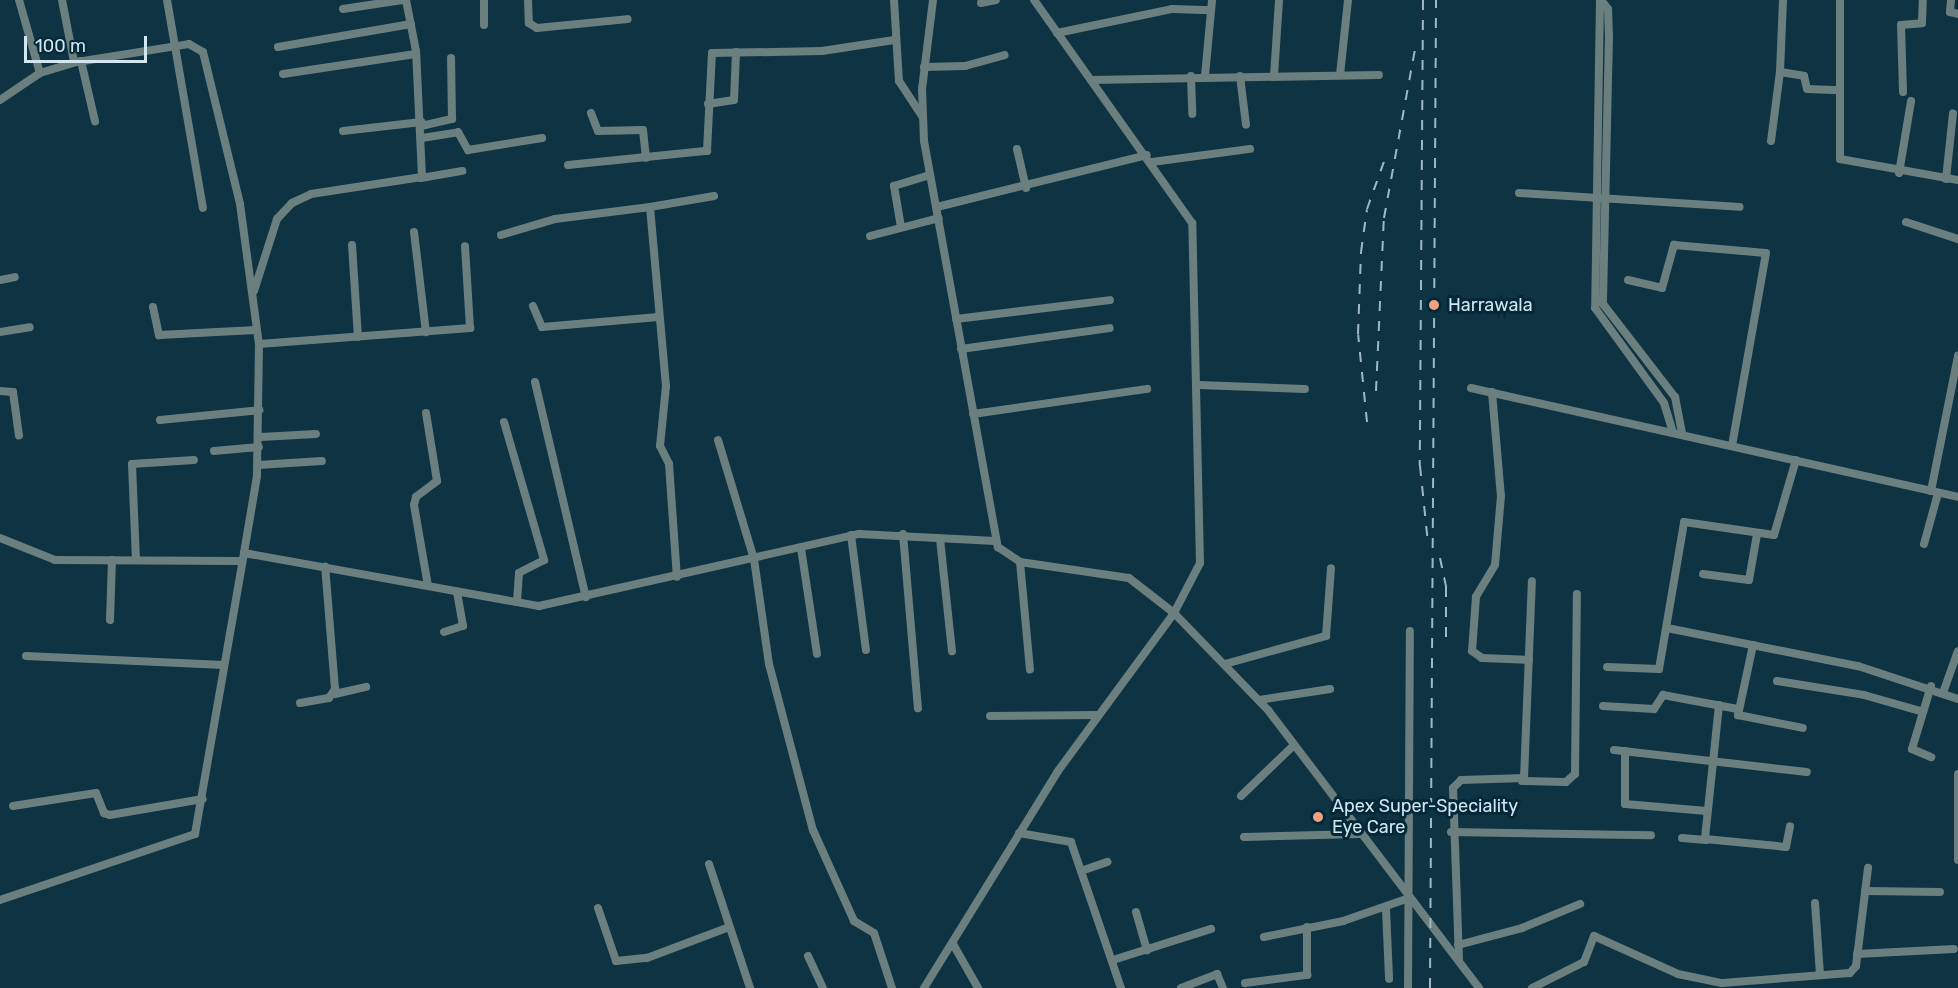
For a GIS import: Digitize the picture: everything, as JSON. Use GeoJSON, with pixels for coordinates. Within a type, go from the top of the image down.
{"type":"FeatureCollection","features":[{"type":"Feature","properties":{"kind":"street"},"geometry":{"type":"LineString","coordinates":[[19,0],[40,73]]}},
{"type":"Feature","properties":{"kind":"street"},"geometry":{"type":"LineString","coordinates":[[62,0],[77,62],[95,121]]}},
{"type":"Feature","properties":{"kind":"street"},"geometry":{"type":"LineString","coordinates":[[167,0],[177,46],[203,208]]}},
{"type":"Feature","properties":{"kind":"street"},"geometry":{"type":"LineString","coordinates":[[344,9],[404,0],[417,54],[422,138],[421,178]]}},
{"type":"Feature","properties":{"kind":"street"},"geometry":{"type":"LineString","coordinates":[[484,0],[484,25]]}},
{"type":"Feature","properties":{"kind":"street"},"geometry":{"type":"LineString","coordinates":[[528,0],[529,23],[537,28],[628,19]]}},
{"type":"Feature","properties":{"kind":"street"},"geometry":{"type":"LineString","coordinates":[[894,0],[894,40],[901,87],[922,116]]}},
{"type":"Feature","properties":{"kind":"street"},"geometry":{"type":"LineString","coordinates":[[933,0],[924,66],[922,116],[929,175],[939,218],[995,541]]}},
{"type":"Feature","properties":{"kind":"street"},"geometry":{"type":"LineString","coordinates":[[981,3],[996,0]]}},
{"type":"Feature","properties":{"kind":"street"},"geometry":{"type":"LineString","coordinates":[[924,988],[1019,833],[1097,715],[1173,613],[1200,563],[1199,385],[1194,234],[1184,206],[1034,0]]}},
{"type":"Feature","properties":{"kind":"street"},"geometry":{"type":"LineString","coordinates":[[1205,76],[1212,0]]}},
{"type":"Feature","properties":{"kind":"street"},"geometry":{"type":"LineString","coordinates":[[1274,76],[1279,0]]}},
{"type":"Feature","properties":{"kind":"street"},"geometry":{"type":"LineString","coordinates":[[1340,75],[1348,0]]}},
{"type":"Feature","properties":{"kind":"street"},"geometry":{"type":"LineString","coordinates":[[1604,0],[1603,197],[1599,307],[1660,396],[1673,432]]}},
{"type":"Feature","properties":{"kind":"street"},"geometry":{"type":"LineString","coordinates":[[1772,141],[1780,72],[1783,0]]}},
{"type":"Feature","properties":{"kind":"street"},"geometry":{"type":"LineString","coordinates":[[1840,0],[1840,159],[1899,173],[1958,180]]}},
{"type":"Feature","properties":{"kind":"street"},"geometry":{"type":"LineString","coordinates":[[1903,92],[1901,28],[1922,24],[1923,0]]}},
{"type":"Feature","properties":{"kind":"street"},"geometry":{"type":"LineString","coordinates":[[1951,0],[1950,12],[1958,14]]}},
{"type":"Feature","properties":{"kind":"street"},"geometry":{"type":"LineString","coordinates":[[1057,33],[1172,9],[1210,10]]}},
{"type":"Feature","properties":{"kind":"street"},"geometry":{"type":"LineString","coordinates":[[278,47],[411,24]]}},
{"type":"Feature","properties":{"kind":"street"},"geometry":{"type":"LineString","coordinates":[[568,165],[707,151],[710,54],[822,51],[894,40]]}},
{"type":"Feature","properties":{"kind":"street"},"geometry":{"type":"LineString","coordinates":[[0,100],[40,73],[77,62],[177,46],[196,45],[202,52],[240,204],[254,293],[259,344],[260,410],[258,465],[198,829],[187,841],[0,900]]}},
{"type":"Feature","properties":{"kind":"street"},"geometry":{"type":"LineString","coordinates":[[708,104],[735,100],[736,52]]}},
{"type":"Feature","properties":{"kind":"street"},"geometry":{"type":"LineString","coordinates":[[283,74],[417,54]]}},
{"type":"Feature","properties":{"kind":"street"},"geometry":{"type":"LineString","coordinates":[[924,66],[965,66],[1005,55]]}},
{"type":"Feature","properties":{"kind":"street"},"geometry":{"type":"LineString","coordinates":[[343,131],[452,119],[451,58]]}},
{"type":"Feature","properties":{"kind":"street"},"geometry":{"type":"LineString","coordinates":[[1780,72],[1804,76],[1807,89],[1840,90]]}},
{"type":"Feature","properties":{"kind":"street"},"geometry":{"type":"LineString","coordinates":[[1091,80],[1191,76],[1379,75]]}},
{"type":"Feature","properties":{"kind":"street"},"geometry":{"type":"LineString","coordinates":[[1191,76],[1192,114]]}},
{"type":"Feature","properties":{"kind":"street"},"geometry":{"type":"LineString","coordinates":[[1240,76],[1246,125]]}},
{"type":"Feature","properties":{"kind":"street"},"geometry":{"type":"LineString","coordinates":[[1899,173],[1911,101]]}},
{"type":"Feature","properties":{"kind":"street"},"geometry":{"type":"LineString","coordinates":[[591,113],[598,131],[643,130],[646,158]]}},
{"type":"Feature","properties":{"kind":"street"},"geometry":{"type":"LineString","coordinates":[[1946,179],[1953,113]]}},
{"type":"Feature","properties":{"kind":"street"},"geometry":{"type":"LineString","coordinates":[[422,138],[458,132],[468,150],[542,138]]}},
{"type":"Feature","properties":{"kind":"street"},"geometry":{"type":"LineString","coordinates":[[1017,149],[1026,188]]}},
{"type":"Feature","properties":{"kind":"street"},"geometry":{"type":"LineString","coordinates":[[937,207],[1150,158],[1250,149]]}},
{"type":"Feature","properties":{"kind":"street"},"geometry":{"type":"LineString","coordinates":[[254,293],[277,219],[291,203],[318,193],[462,171]]}},
{"type":"Feature","properties":{"kind":"street"},"geometry":{"type":"LineString","coordinates":[[901,227],[894,186],[929,175]]}},
{"type":"Feature","properties":{"kind":"street"},"geometry":{"type":"LineString","coordinates":[[1519,193],[1740,207]]}},
{"type":"Feature","properties":{"kind":"street"},"geometry":{"type":"LineString","coordinates":[[501,235],[555,219],[651,207],[714,196]]}},
{"type":"Feature","properties":{"kind":"street"},"geometry":{"type":"LineString","coordinates":[[651,207],[666,386],[660,446],[669,464],[677,577]]}},
{"type":"Feature","properties":{"kind":"street"},"geometry":{"type":"LineString","coordinates":[[870,236],[939,218]]}},
{"type":"Feature","properties":{"kind":"street"},"geometry":{"type":"LineString","coordinates":[[1906,222],[1958,239]]}},
{"type":"Feature","properties":{"kind":"street"},"geometry":{"type":"LineString","coordinates":[[414,232],[426,332]]}},
{"type":"Feature","properties":{"kind":"street"},"geometry":{"type":"LineString","coordinates":[[352,245],[358,337]]}},
{"type":"Feature","properties":{"kind":"street"},"geometry":{"type":"LineString","coordinates":[[1628,280],[1662,288],[1674,245],[1766,253],[1732,445]]}},
{"type":"Feature","properties":{"kind":"street"},"geometry":{"type":"LineString","coordinates":[[259,344],[467,330],[474,323],[465,246]]}},
{"type":"Feature","properties":{"kind":"street"},"geometry":{"type":"LineString","coordinates":[[0,280],[15,277]]}},
{"type":"Feature","properties":{"kind":"street"},"geometry":{"type":"LineString","coordinates":[[956,320],[1110,300]]}},
{"type":"Feature","properties":{"kind":"street"},"geometry":{"type":"LineString","coordinates":[[533,306],[542,327],[659,317]]}},
{"type":"Feature","properties":{"kind":"street"},"geometry":{"type":"LineString","coordinates":[[153,307],[159,335],[257,330]]}},
{"type":"Feature","properties":{"kind":"street"},"geometry":{"type":"LineString","coordinates":[[1599,307],[1675,398],[1682,434]]}},
{"type":"Feature","properties":{"kind":"street"},"geometry":{"type":"LineString","coordinates":[[0,332],[30,327]]}},
{"type":"Feature","properties":{"kind":"street"},"geometry":{"type":"LineString","coordinates":[[962,349],[1110,328]]}},
{"type":"Feature","properties":{"kind":"street"},"geometry":{"type":"LineString","coordinates":[[1924,544],[1958,356]]}},
{"type":"Feature","properties":{"kind":"street"},"geometry":{"type":"LineString","coordinates":[[535,382],[586,597]]}},
{"type":"Feature","properties":{"kind":"street"},"geometry":{"type":"LineString","coordinates":[[1199,385],[1305,389]]}},
{"type":"Feature","properties":{"kind":"street"},"geometry":{"type":"LineString","coordinates":[[1471,388],[1958,497]]}},
{"type":"Feature","properties":{"kind":"street"},"geometry":{"type":"LineString","coordinates":[[973,414],[1147,390]]}},
{"type":"Feature","properties":{"kind":"street"},"geometry":{"type":"LineString","coordinates":[[0,391],[13,392],[19,436]]}},
{"type":"Feature","properties":{"kind":"street"},"geometry":{"type":"LineString","coordinates":[[1492,392],[1501,496],[1496,565],[1476,597],[1472,651],[1482,658],[1529,660]]}},
{"type":"Feature","properties":{"kind":"street"},"geometry":{"type":"LineString","coordinates":[[160,420],[260,410]]}},
{"type":"Feature","properties":{"kind":"street"},"geometry":{"type":"LineString","coordinates":[[426,413],[437,481],[416,497],[414,505],[428,586]]}},
{"type":"Feature","properties":{"kind":"street"},"geometry":{"type":"LineString","coordinates":[[504,422],[544,560],[519,573],[517,602]]}},
{"type":"Feature","properties":{"kind":"street"},"geometry":{"type":"LineString","coordinates":[[260,437],[316,434]]}},
{"type":"Feature","properties":{"kind":"street"},"geometry":{"type":"LineString","coordinates":[[718,440],[754,559],[771,674],[813,830],[854,921],[874,933],[892,988]]}},
{"type":"Feature","properties":{"kind":"street"},"geometry":{"type":"LineString","coordinates":[[214,451],[259,447]]}},
{"type":"Feature","properties":{"kind":"street"},"geometry":{"type":"LineString","coordinates":[[135,560],[132,464],[194,460]]}},
{"type":"Feature","properties":{"kind":"street"},"geometry":{"type":"LineString","coordinates":[[1607,667],[1657,671],[1667,628],[1684,522],[1757,534],[1778,533],[1796,460]]}},
{"type":"Feature","properties":{"kind":"street"},"geometry":{"type":"LineString","coordinates":[[258,465],[322,461]]}},
{"type":"Feature","properties":{"kind":"street"},"geometry":{"type":"LineString","coordinates":[[903,534],[918,708]]}},
{"type":"Feature","properties":{"kind":"street"},"geometry":{"type":"LineString","coordinates":[[0,538],[48,559],[135,560],[242,557],[325,566],[539,606],[677,577],[851,535],[903,534],[940,539],[995,541],[1020,562],[1129,578],[1173,613],[1259,700],[1479,988]]}},
{"type":"Feature","properties":{"kind":"street"},"geometry":{"type":"LineString","coordinates":[[1703,574],[1749,580],[1757,534]]}},
{"type":"Feature","properties":{"kind":"street"},"geometry":{"type":"LineString","coordinates":[[851,535],[866,650]]}},
{"type":"Feature","properties":{"kind":"street"},"geometry":{"type":"LineString","coordinates":[[940,539],[952,651]]}},
{"type":"Feature","properties":{"kind":"street"},"geometry":{"type":"LineString","coordinates":[[801,548],[817,654]]}},
{"type":"Feature","properties":{"kind":"street"},"geometry":{"type":"LineString","coordinates":[[110,620],[112,560]]}},
{"type":"Feature","properties":{"kind":"street"},"geometry":{"type":"LineString","coordinates":[[1020,562],[1030,670]]}},
{"type":"Feature","properties":{"kind":"street"},"geometry":{"type":"LineString","coordinates":[[325,566],[335,694]]}},
{"type":"Feature","properties":{"kind":"street"},"geometry":{"type":"LineString","coordinates":[[1225,664],[1326,636],[1331,568]]}},
{"type":"Feature","properties":{"kind":"street"},"geometry":{"type":"LineString","coordinates":[[1522,781],[1532,581]]}},
{"type":"Feature","properties":{"kind":"street"},"geometry":{"type":"LineString","coordinates":[[444,632],[463,626],[457,592]]}},
{"type":"Feature","properties":{"kind":"street"},"geometry":{"type":"LineString","coordinates":[[1459,961],[1451,832],[1457,781],[1566,782],[1575,774],[1577,594]]}},
{"type":"Feature","properties":{"kind":"street"},"geometry":{"type":"LineString","coordinates":[[1667,628],[1753,645],[1931,686],[1944,690],[1958,699]]}},
{"type":"Feature","properties":{"kind":"street"},"geometry":{"type":"LineString","coordinates":[[1408,988],[1406,895],[1412,851],[1410,631]]}},
{"type":"Feature","properties":{"kind":"street"},"geometry":{"type":"LineString","coordinates":[[1753,645],[1738,709],[1742,718],[1803,728]]}},
{"type":"Feature","properties":{"kind":"street"},"geometry":{"type":"LineString","coordinates":[[1944,690],[1958,651]]}},
{"type":"Feature","properties":{"kind":"street"},"geometry":{"type":"LineString","coordinates":[[26,656],[224,665]]}},
{"type":"Feature","properties":{"kind":"street"},"geometry":{"type":"LineString","coordinates":[[1777,681],[1864,695],[1920,711]]}},
{"type":"Feature","properties":{"kind":"street"},"geometry":{"type":"LineString","coordinates":[[1931,686],[1920,711],[1912,749],[1931,757]]}},
{"type":"Feature","properties":{"kind":"street"},"geometry":{"type":"LineString","coordinates":[[300,703],[366,687]]}},
{"type":"Feature","properties":{"kind":"street"},"geometry":{"type":"LineString","coordinates":[[1259,700],[1330,689]]}},
{"type":"Feature","properties":{"kind":"street"},"geometry":{"type":"LineString","coordinates":[[1603,706],[1654,709],[1663,695],[1738,709]]}},
{"type":"Feature","properties":{"kind":"street"},"geometry":{"type":"LineString","coordinates":[[1706,840],[1719,705]]}},
{"type":"Feature","properties":{"kind":"street"},"geometry":{"type":"LineString","coordinates":[[990,716],[1097,715]]}},
{"type":"Feature","properties":{"kind":"street"},"geometry":{"type":"LineString","coordinates":[[1241,796],[1293,746]]}},
{"type":"Feature","properties":{"kind":"street"},"geometry":{"type":"LineString","coordinates":[[1614,750],[1712,759],[1808,772]]}},
{"type":"Feature","properties":{"kind":"street"},"geometry":{"type":"LineString","coordinates":[[1625,751],[1627,806],[1707,811]]}},
{"type":"Feature","properties":{"kind":"street"},"geometry":{"type":"LineString","coordinates":[[1958,774],[1958,860]]}},
{"type":"Feature","properties":{"kind":"street"},"geometry":{"type":"LineString","coordinates":[[13,806],[93,792],[110,815],[202,799]]}},
{"type":"Feature","properties":{"kind":"street"},"geometry":{"type":"LineString","coordinates":[[1682,838],[1786,847],[1790,826]]}},
{"type":"Feature","properties":{"kind":"street"},"geometry":{"type":"LineString","coordinates":[[1451,832],[1651,836]]}},
{"type":"Feature","properties":{"kind":"street"},"geometry":{"type":"LineString","coordinates":[[1019,833],[1071,842],[1121,988]]}},
{"type":"Feature","properties":{"kind":"street"},"geometry":{"type":"LineString","coordinates":[[1245,837],[1360,834]]}},
{"type":"Feature","properties":{"kind":"street"},"geometry":{"type":"LineString","coordinates":[[1081,871],[1107,862]]}},
{"type":"Feature","properties":{"kind":"street"},"geometry":{"type":"LineString","coordinates":[[710,864],[750,988]]}},
{"type":"Feature","properties":{"kind":"street"},"geometry":{"type":"LineString","coordinates":[[1532,988],[1584,963],[1594,936],[1678,974],[1722,982],[1852,972],[1857,954],[1868,868]]}},
{"type":"Feature","properties":{"kind":"street"},"geometry":{"type":"LineString","coordinates":[[1865,891],[1940,892]]}},
{"type":"Feature","properties":{"kind":"street"},"geometry":{"type":"LineString","coordinates":[[1264,937],[1386,909],[1406,895]]}},
{"type":"Feature","properties":{"kind":"street"},"geometry":{"type":"LineString","coordinates":[[1815,903],[1820,975]]}},
{"type":"Feature","properties":{"kind":"street"},"geometry":{"type":"LineString","coordinates":[[1458,945],[1522,928],[1580,904]]}},
{"type":"Feature","properties":{"kind":"street"},"geometry":{"type":"LineString","coordinates":[[598,908],[616,960],[647,958],[729,927]]}},
{"type":"Feature","properties":{"kind":"street"},"geometry":{"type":"LineString","coordinates":[[1386,909],[1389,979]]}},
{"type":"Feature","properties":{"kind":"street"},"geometry":{"type":"LineString","coordinates":[[1136,912],[1147,950]]}},
{"type":"Feature","properties":{"kind":"street"},"geometry":{"type":"LineString","coordinates":[[1245,983],[1307,975],[1307,927]]}},
{"type":"Feature","properties":{"kind":"street"},"geometry":{"type":"LineString","coordinates":[[1113,960],[1211,928]]}},
{"type":"Feature","properties":{"kind":"street"},"geometry":{"type":"LineString","coordinates":[[953,944],[978,988]]}},
{"type":"Feature","properties":{"kind":"street"},"geometry":{"type":"LineString","coordinates":[[1857,954],[1954,949]]}},
{"type":"Feature","properties":{"kind":"street"},"geometry":{"type":"LineString","coordinates":[[808,956],[823,988]]}},
{"type":"Feature","properties":{"kind":"street"},"geometry":{"type":"LineString","coordinates":[[1181,988],[1217,974],[1223,988]]}},
{"type":"Feature","properties":{"kind":"railway"},"geometry":{"type":"LineString","coordinates":[[1423,0],[1420,466],[1428,543]]}},
{"type":"Feature","properties":{"kind":"railway"},"geometry":{"type":"LineString","coordinates":[[1430,988],[1436,0]]}},
{"type":"Feature","properties":{"kind":"railway"},"geometry":{"type":"LineString","coordinates":[[1376,391],[1384,218],[1415,49]]}},
{"type":"Feature","properties":{"kind":"railway"},"geometry":{"type":"LineString","coordinates":[[1367,422],[1358,334],[1361,252],[1367,209],[1387,153]]}},
{"type":"Feature","properties":{"kind":"railway"},"geometry":{"type":"LineString","coordinates":[[1440,558],[1446,587],[1446,641]]}},
{"type":"Feature","properties":{"kind":"place","name":"Harrawala"},"geometry":{"type":"Point","coordinates":[1434,305]}},
{"type":"Feature","properties":{"kind":"place","name":"Apex Super-Speciality Eye Care"},"geometry":{"type":"Point","coordinates":[1318,817]}}]}
